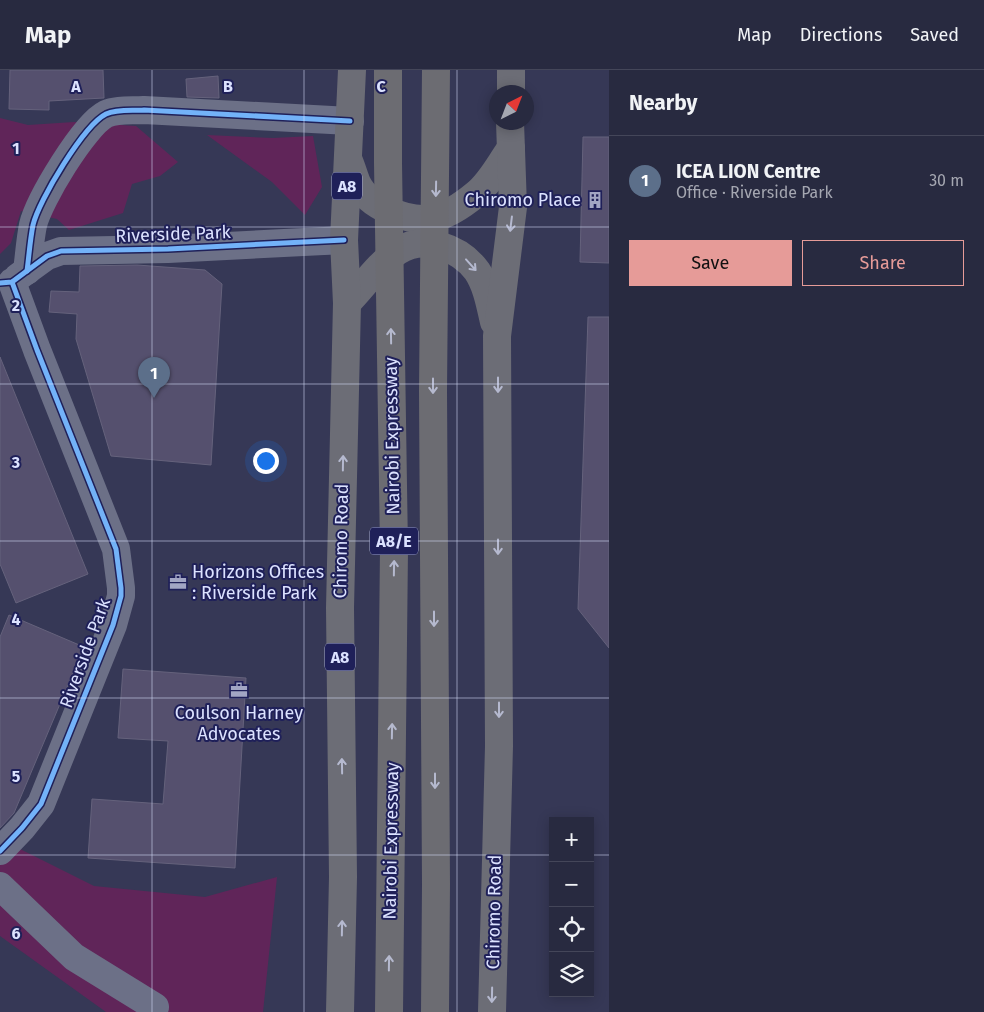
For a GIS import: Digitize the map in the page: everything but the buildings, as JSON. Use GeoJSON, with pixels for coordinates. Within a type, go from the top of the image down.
{"type":"FeatureCollection","features":[{"type":"Feature","properties":{"kind":"highway","name":"Chiromo Road"},"geometry":{"type":"LineString","coordinates":[[340,1012],[343,877],[340,608],[347,303],[344,240],[352,70]]}},
{"type":"Feature","properties":{"kind":"highway","name":"Nairobi Expressway"},"geometry":{"type":"LineString","coordinates":[[388,70],[394,549],[388,1012]]}},
{"type":"Feature","properties":{"kind":"highway","name":"A8/E"},"geometry":{"type":"LineString","coordinates":[[434,1012],[436,874],[433,391],[436,70]]}},
{"type":"Feature","properties":{"kind":"highway"},"geometry":{"type":"LineString","coordinates":[[436,148],[444,70]]}},
{"type":"Feature","properties":{"kind":"highway"},"geometry":{"type":"LineString","coordinates":[[511,70],[511,85]]}},
{"type":"Feature","properties":{"kind":"highway","name":"Chiromo Road"},"geometry":{"type":"LineString","coordinates":[[492,1012],[499,746],[498,336],[513,207],[511,135]]}},
{"type":"Feature","properties":{"kind":"highway"},"geometry":{"type":"LineString","coordinates":[[348,158],[357,184],[383,208],[401,216],[432,218],[459,207],[486,184],[511,135]]}},
{"type":"Feature","properties":{"kind":"highway"},"geometry":{"type":"LineString","coordinates":[[347,303],[376,269],[399,250],[413,244],[426,243],[441,246],[464,258],[477,272],[485,289],[498,336]]}},
{"type":"Feature","properties":{"kind":"street"},"geometry":{"type":"LineString","coordinates":[[13,279],[44,198],[87,132],[99,118],[107,114],[114,111],[144,110],[350,121]]}},
{"type":"Feature","properties":{"kind":"street","name":"Riverside Park"},"geometry":{"type":"LineString","coordinates":[[0,852],[41,804],[113,625],[122,588],[116,549],[37,350],[13,279],[47,256],[61,251],[187,248],[344,240]]}},
{"type":"Feature","properties":{"kind":"street"},"geometry":{"type":"LineString","coordinates":[[0,886],[74,957],[155,1007]]}},
{"type":"Feature","properties":{"kind":"shaded area"},"geometry":{"type":"Polygon","coordinates":[[[0,118],[28,125],[74,122],[136,126],[178,162],[160,176],[132,184],[123,213],[69,230],[57,219],[21,211],[11,243],[0,254],[0,118]]]}},
{"type":"Feature","properties":{"kind":"shaded area"},"geometry":{"type":"Polygon","coordinates":[[[207,135],[273,138],[313,136],[322,187],[305,215],[272,182],[207,135]]]}},
{"type":"Feature","properties":{"kind":"shaded area"},"geometry":{"type":"Polygon","coordinates":[[[0,839],[94,886],[205,897],[277,877],[263,1012],[106,1012],[0,936],[0,839]]]}},
{"type":"Feature","properties":{"kind":"cycle path"},"geometry":{"type":"LineString","coordinates":[[27,271],[33,225],[44,199],[64,164],[86,132],[110,112],[144,110],[350,121]]}},
{"type":"Feature","properties":{"kind":"cycle path"},"geometry":{"type":"LineString","coordinates":[[0,283],[12,282],[47,256],[61,251],[168,249],[344,240]]}},
{"type":"Feature","properties":{"kind":"cycle path"},"geometry":{"type":"LineString","coordinates":[[0,851],[41,804],[113,625],[121,596],[116,549],[12,282]]}},
{"type":"Feature","properties":{"kind":"place","name":"Chiromo Place"},"geometry":{"type":"Point","coordinates":[595,200]}},
{"type":"Feature","properties":{"kind":"place","name":"ICEA LION Centre"},"geometry":{"type":"Point","coordinates":[154,398]}},
{"type":"Feature","properties":{"kind":"place","name":"Horizons Offices : Riverside Park"},"geometry":{"type":"Point","coordinates":[178,582]}},
{"type":"Feature","properties":{"kind":"place","name":"Coulson Harney Advocates"},"geometry":{"type":"Point","coordinates":[239,690]}}]}
